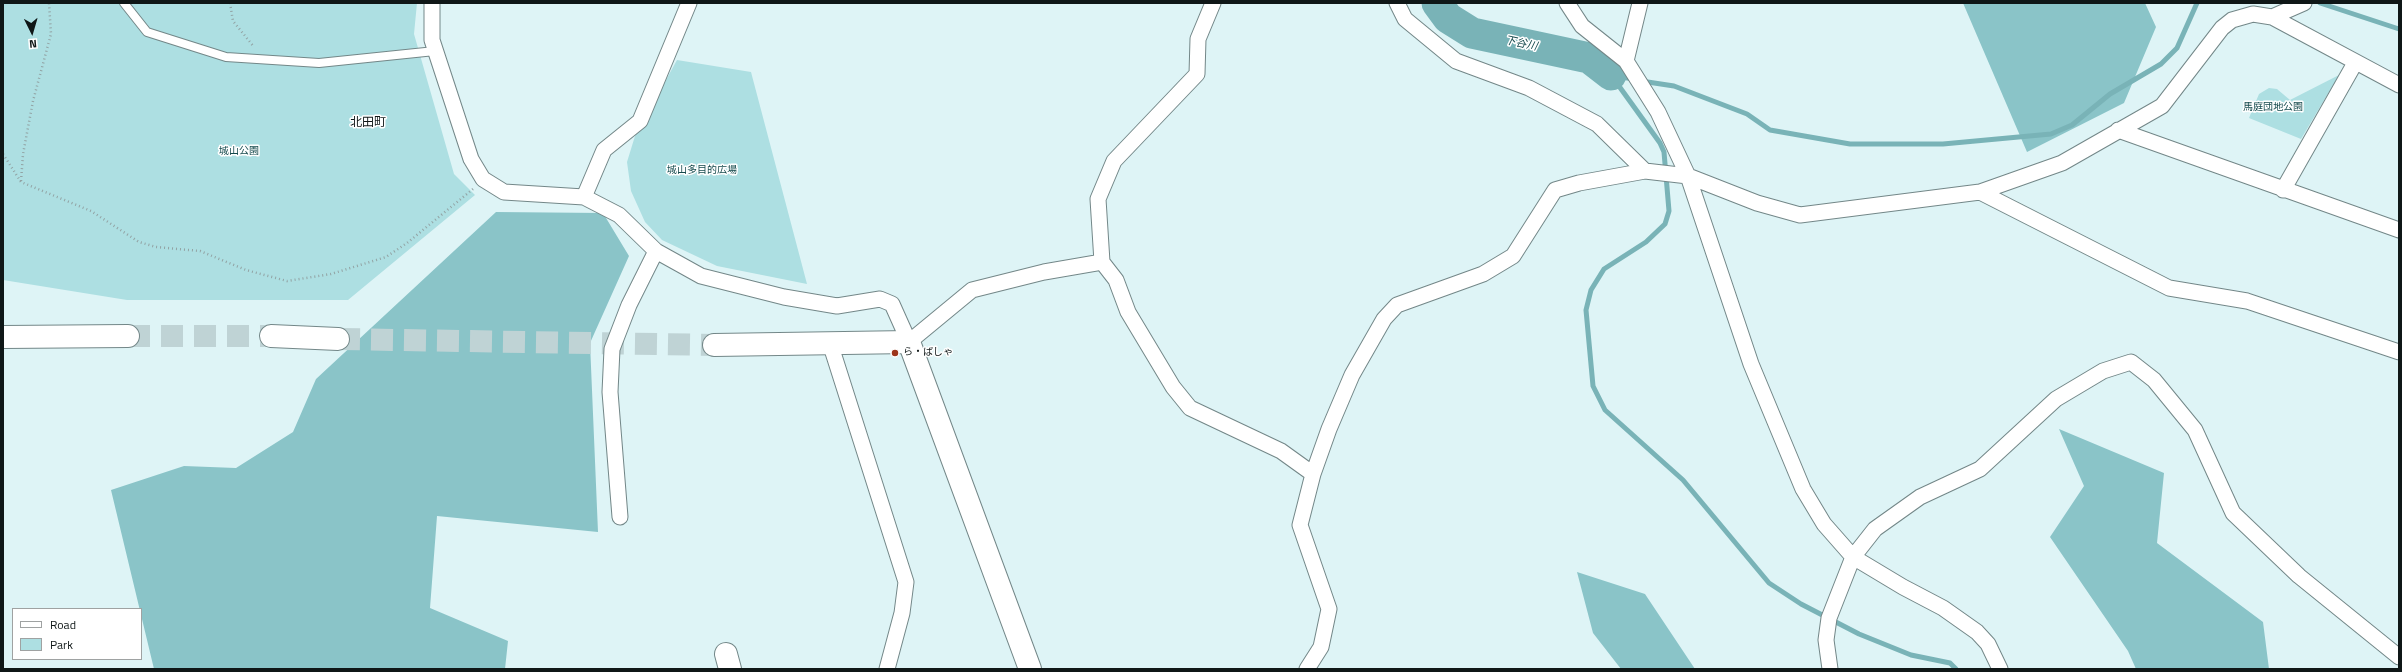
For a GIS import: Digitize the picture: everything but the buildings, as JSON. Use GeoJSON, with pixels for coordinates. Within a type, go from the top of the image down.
{"type":"FeatureCollection","features":[{"type":"Feature","properties":{"kind":"street"},"geometry":{"type":"LineString","coordinates":[[432,3],[432,40],[435,51],[471,159],[483,179],[504,192],[584,197],[619,215],[656,250],[701,276],[784,298],[837,306],[880,299],[892,304],[909,342],[1030,669]]}},
{"type":"Feature","properties":{"kind":"street"},"geometry":{"type":"LineString","coordinates":[[584,197],[604,150],[640,121],[689,3]]}},
{"type":"Feature","properties":{"kind":"street"},"geometry":{"type":"LineString","coordinates":[[1213,3],[1198,39],[1197,74],[1114,161],[1098,199],[1102,262],[1116,280],[1128,312],[1165,373],[1190,408],[1281,451],[1313,474]]}},
{"type":"Feature","properties":{"kind":"street"},"geometry":{"type":"LineString","coordinates":[[1398,3],[1405,19],[1456,61],[1529,88],[1598,124],[1645,171]]}},
{"type":"Feature","properties":{"kind":"street"},"geometry":{"type":"LineString","coordinates":[[1568,3],[1582,26],[1626,61],[1658,112],[1688,176],[1751,364],[1803,489],[1824,524],[1853,557],[1903,587],[1944,608],[1978,632],[1988,644],[2000,669]]}},
{"type":"Feature","properties":{"kind":"street"},"geometry":{"type":"LineString","coordinates":[[1626,61],[1640,3]]}},
{"type":"Feature","properties":{"kind":"street"},"geometry":{"type":"LineString","coordinates":[[2272,17],[2304,3]]}},
{"type":"Feature","properties":{"kind":"street"},"geometry":{"type":"LineString","coordinates":[[1306,669],[1321,646],[1329,609],[1300,526],[1313,474],[1328,429],[1352,375],[1384,319],[1397,305],[1483,274],[1513,256],[1555,190],[1579,183],[1645,171],[1688,176],[1757,203],[1800,215],[1980,192],[2062,163],[2162,106],[2222,28],[2232,20],[2253,14],[2272,17],[2399,86]]}},
{"type":"Feature","properties":{"kind":"street"},"geometry":{"type":"LineString","coordinates":[[2283,190],[2355,63]]}},
{"type":"Feature","properties":{"kind":"street"},"geometry":{"type":"LineString","coordinates":[[2118,130],[2283,190],[2399,230]]}},
{"type":"Feature","properties":{"kind":"street"},"geometry":{"type":"LineString","coordinates":[[1980,192],[2169,288],[2247,300],[2397,346]]}},
{"type":"Feature","properties":{"kind":"street"},"geometry":{"type":"LineString","coordinates":[[620,517],[610,392],[612,349],[629,305],[656,250]]}},
{"type":"Feature","properties":{"kind":"street"},"geometry":{"type":"LineString","coordinates":[[714,345],[909,342],[972,290],[1044,272],[1102,262]]}},
{"type":"Feature","properties":{"kind":"street"},"geometry":{"type":"LineString","coordinates":[[3,337],[128,336]]}},
{"type":"Feature","properties":{"kind":"street"},"geometry":{"type":"LineString","coordinates":[[271,336],[338,338]]}},
{"type":"Feature","properties":{"kind":"street"},"geometry":{"type":"LineString","coordinates":[[830,343],[906,582],[902,613],[887,669]]}},
{"type":"Feature","properties":{"kind":"street"},"geometry":{"type":"LineString","coordinates":[[1830,669],[1826,640],[1829,618],[1853,557],[1876,528],[1920,497],[1980,469],[2056,399],[2103,371],[2131,362],[2154,380],[2195,430],[2233,513],[2299,576],[2399,658]]}},
{"type":"Feature","properties":{"kind":"lane"},"geometry":{"type":"LineString","coordinates":[[124,3],[147,32],[226,57],[319,63],[435,51]]}},
{"type":"Feature","properties":{"kind":"path"},"geometry":{"type":"LineString","coordinates":[[21,182],[23,154],[33,101],[51,34],[49,3]]}},
{"type":"Feature","properties":{"kind":"path"},"geometry":{"type":"LineString","coordinates":[[230,3],[233,21],[264,60]]}},
{"type":"Feature","properties":{"kind":"path"},"geometry":{"type":"LineString","coordinates":[[3,154],[21,182],[85,208],[140,242],[156,247],[200,251],[246,270],[287,281],[331,274],[386,257],[407,243],[476,186]]}},
{"type":"Feature","properties":{"kind":"green space","name":"城山公園"},"geometry":{"type":"Polygon","coordinates":[[[3,3],[417,3],[414,34],[454,174],[475,195],[348,300],[127,300],[3,280],[3,3]]]}},
{"type":"Feature","properties":{"kind":"green space","name":"城山多目的広場"},"geometry":{"type":"Polygon","coordinates":[[[677,60],[751,72],[807,284],[717,266],[662,240],[645,222],[631,191],[627,162],[635,136],[677,60]]]}},
{"type":"Feature","properties":{"kind":"green space","name":"馬庭団地公園"},"geometry":{"type":"Polygon","coordinates":[[[2339,75],[2301,139],[2249,118],[2259,94],[2269,88],[2277,89],[2290,100],[2339,75]]]}},
{"type":"Feature","properties":{"kind":"shaded area"},"geometry":{"type":"Polygon","coordinates":[[[1963,3],[2145,3],[2156,27],[2124,103],[2027,152],[1963,3]]]}},
{"type":"Feature","properties":{"kind":"shaded area"},"geometry":{"type":"Polygon","coordinates":[[[496,212],[603,213],[629,256],[590,343],[598,532],[437,516],[430,608],[508,641],[505,669],[154,669],[142,619],[142,608],[139,608],[111,490],[184,466],[236,468],[293,432],[316,379],[496,212]]]}},
{"type":"Feature","properties":{"kind":"shaded area"},"geometry":{"type":"Polygon","coordinates":[[[2059,429],[2164,473],[2157,543],[2263,622],[2269,669],[2136,669],[2128,651],[2050,537],[2084,486],[2059,429]]]}},
{"type":"Feature","properties":{"kind":"shaded area"},"geometry":{"type":"Polygon","coordinates":[[[1577,572],[1645,594],[1695,669],[1621,669],[1593,633],[1577,572]]]}},
{"type":"Feature","properties":{"kind":"waterway","name":"下谷川"},"geometry":{"type":"LineString","coordinates":[[1437,3],[1448,18],[1472,33],[1589,58],[1611,75]]}},
{"type":"Feature","properties":{"kind":"waterway"},"geometry":{"type":"LineString","coordinates":[[1641,81],[1674,86],[1747,114],[1770,130],[1850,144],[1943,144],[2051,134],[2072,125],[2110,94],[2161,64],[2177,48],[2197,3]]}},
{"type":"Feature","properties":{"kind":"waterway"},"geometry":{"type":"LineString","coordinates":[[2320,3],[2399,29]]}},
{"type":"Feature","properties":{"kind":"waterway"},"geometry":{"type":"LineString","coordinates":[[1611,75],[1660,143],[1664,152],[1669,211],[1665,224],[1646,242],[1604,269],[1591,290],[1586,310],[1593,386],[1605,410],[1683,480],[1769,583],[1801,604],[1859,634],[1911,655],[1950,663],[1956,669]]}},
{"type":"Feature","properties":{"kind":"waterway"},"geometry":{"type":"LineString","coordinates":[[1611,75],[1633,79]]}},
{"type":"Feature","properties":{"kind":"tunnel"},"geometry":{"type":"LineString","coordinates":[[128,336],[271,336]]}},
{"type":"Feature","properties":{"kind":"tunnel"},"geometry":{"type":"LineString","coordinates":[[338,339],[714,345]]}},
{"type":"Feature","properties":{"kind":"place","name":"ら・ぱしゃ"},"geometry":{"type":"Point","coordinates":[895,353]}},
{"type":"Feature","properties":{"kind":"district","name":"北田町"},"geometry":{"type":"Point","coordinates":[368,123]}}]}
